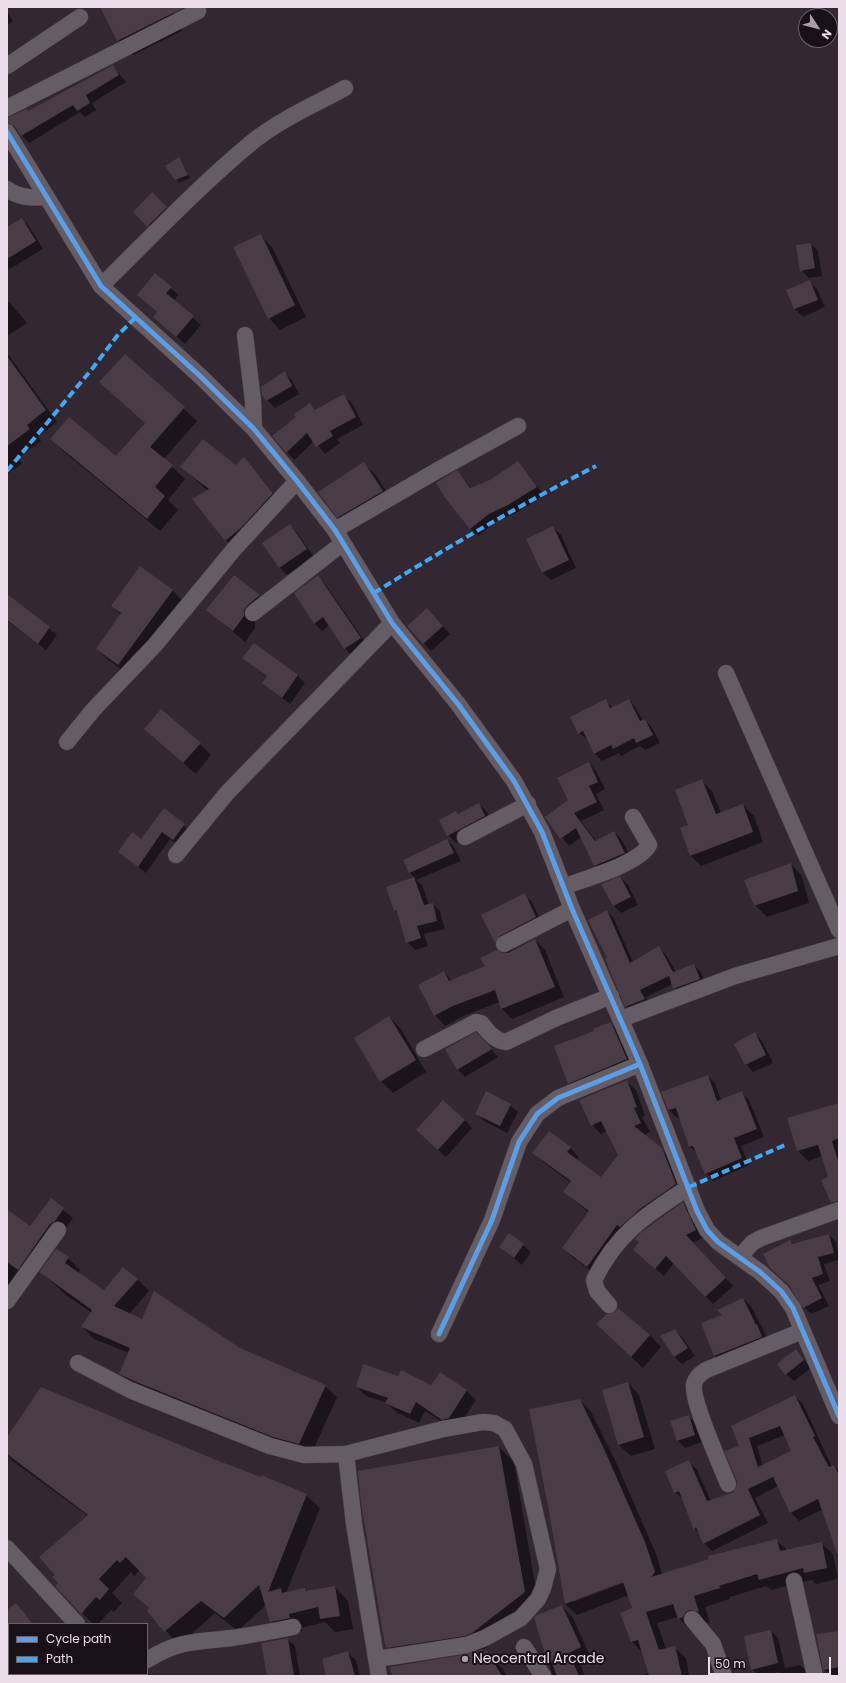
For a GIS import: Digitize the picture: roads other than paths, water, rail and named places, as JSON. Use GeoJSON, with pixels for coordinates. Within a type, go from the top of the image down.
{"type":"FeatureCollection","features":[{"type":"Feature","properties":{"kind":"street"},"geometry":{"type":"LineString","coordinates":[[7,108],[198,11]]}},
{"type":"Feature","properties":{"kind":"street"},"geometry":{"type":"LineString","coordinates":[[7,66],[80,17]]}},
{"type":"Feature","properties":{"kind":"street"},"geometry":{"type":"LineString","coordinates":[[101,286],[203,187],[252,143],[281,123],[346,88]]}},
{"type":"Feature","properties":{"kind":"street"},"geometry":{"type":"LineString","coordinates":[[7,132],[101,286],[135,318],[169,346],[254,429],[297,481],[339,536],[392,623],[458,704],[514,781],[528,804],[542,832],[572,909],[640,1064],[689,1187],[697,1211],[707,1230],[718,1242],[760,1272],[781,1291],[793,1308],[839,1416]]}},
{"type":"Feature","properties":{"kind":"street"},"geometry":{"type":"LineString","coordinates":[[7,189],[21,196],[34,198],[46,197]]}},
{"type":"Feature","properties":{"kind":"street"},"geometry":{"type":"LineString","coordinates":[[245,335],[253,401],[254,429]]}},
{"type":"Feature","properties":{"kind":"street"},"geometry":{"type":"LineString","coordinates":[[253,613],[339,536],[438,470],[518,426]]}},
{"type":"Feature","properties":{"kind":"street"},"geometry":{"type":"LineString","coordinates":[[67,742],[94,710],[155,645],[234,548],[297,481]]}},
{"type":"Feature","properties":{"kind":"street"},"geometry":{"type":"LineString","coordinates":[[176,855],[228,793],[392,623]]}},
{"type":"Feature","properties":{"kind":"street"},"geometry":{"type":"LineString","coordinates":[[726,673],[839,930]]}},
{"type":"Feature","properties":{"kind":"street"},"geometry":{"type":"LineString","coordinates":[[465,837],[528,804]]}},
{"type":"Feature","properties":{"kind":"street"},"geometry":{"type":"LineString","coordinates":[[563,887],[625,863],[645,852],[648,845],[633,817]]}},
{"type":"Feature","properties":{"kind":"street"},"geometry":{"type":"LineString","coordinates":[[504,944],[572,909]]}},
{"type":"Feature","properties":{"kind":"street"},"geometry":{"type":"LineString","coordinates":[[620,1019],[735,976],[839,946]]}},
{"type":"Feature","properties":{"kind":"street"},"geometry":{"type":"LineString","coordinates":[[424,1049],[476,1022],[482,1023],[500,1042],[506,1042],[556,1018],[611,996]]}},
{"type":"Feature","properties":{"kind":"street"},"geometry":{"type":"LineString","coordinates":[[439,1334],[492,1220],[519,1142],[537,1114],[558,1098],[640,1064]]}},
{"type":"Feature","properties":{"kind":"street"},"geometry":{"type":"LineString","coordinates":[[609,1305],[597,1291],[594,1280],[609,1252],[648,1214],[689,1187]]}},
{"type":"Feature","properties":{"kind":"street"},"geometry":{"type":"LineString","coordinates":[[740,1257],[752,1243],[761,1238],[839,1210]]}},
{"type":"Feature","properties":{"kind":"street"},"geometry":{"type":"LineString","coordinates":[[7,1301],[58,1230]]}},
{"type":"Feature","properties":{"kind":"street"},"geometry":{"type":"LineString","coordinates":[[728,1484],[709,1437],[695,1394],[694,1385],[698,1376],[706,1370],[802,1331]]}},
{"type":"Feature","properties":{"kind":"street"},"geometry":{"type":"LineString","coordinates":[[78,1363],[130,1390],[270,1446],[304,1455],[346,1454],[443,1429],[483,1422],[494,1423],[505,1429],[524,1464],[548,1569],[543,1588],[538,1599],[521,1618],[485,1638],[467,1645],[377,1659]]}},
{"type":"Feature","properties":{"kind":"street"},"geometry":{"type":"LineString","coordinates":[[346,1454],[354,1524],[379,1676]]}},
{"type":"Feature","properties":{"kind":"street"},"geometry":{"type":"LineString","coordinates":[[7,1548],[76,1623]]}},
{"type":"Feature","properties":{"kind":"street"},"geometry":{"type":"LineString","coordinates":[[794,1581],[815,1676]]}},
{"type":"Feature","properties":{"kind":"street"},"geometry":{"type":"LineString","coordinates":[[692,1619],[713,1644],[724,1676]]}},
{"type":"Feature","properties":{"kind":"street"},"geometry":{"type":"LineString","coordinates":[[148,1660],[179,1644],[200,1640],[260,1634],[293,1627]]}},
{"type":"Feature","properties":{"kind":"street"},"geometry":{"type":"LineString","coordinates":[[524,1646],[542,1676]]}},
{"type":"Feature","properties":{"kind":"place","name":"Neocentral Arcade"},"geometry":{"type":"Point","coordinates":[465,1659]}}]}
